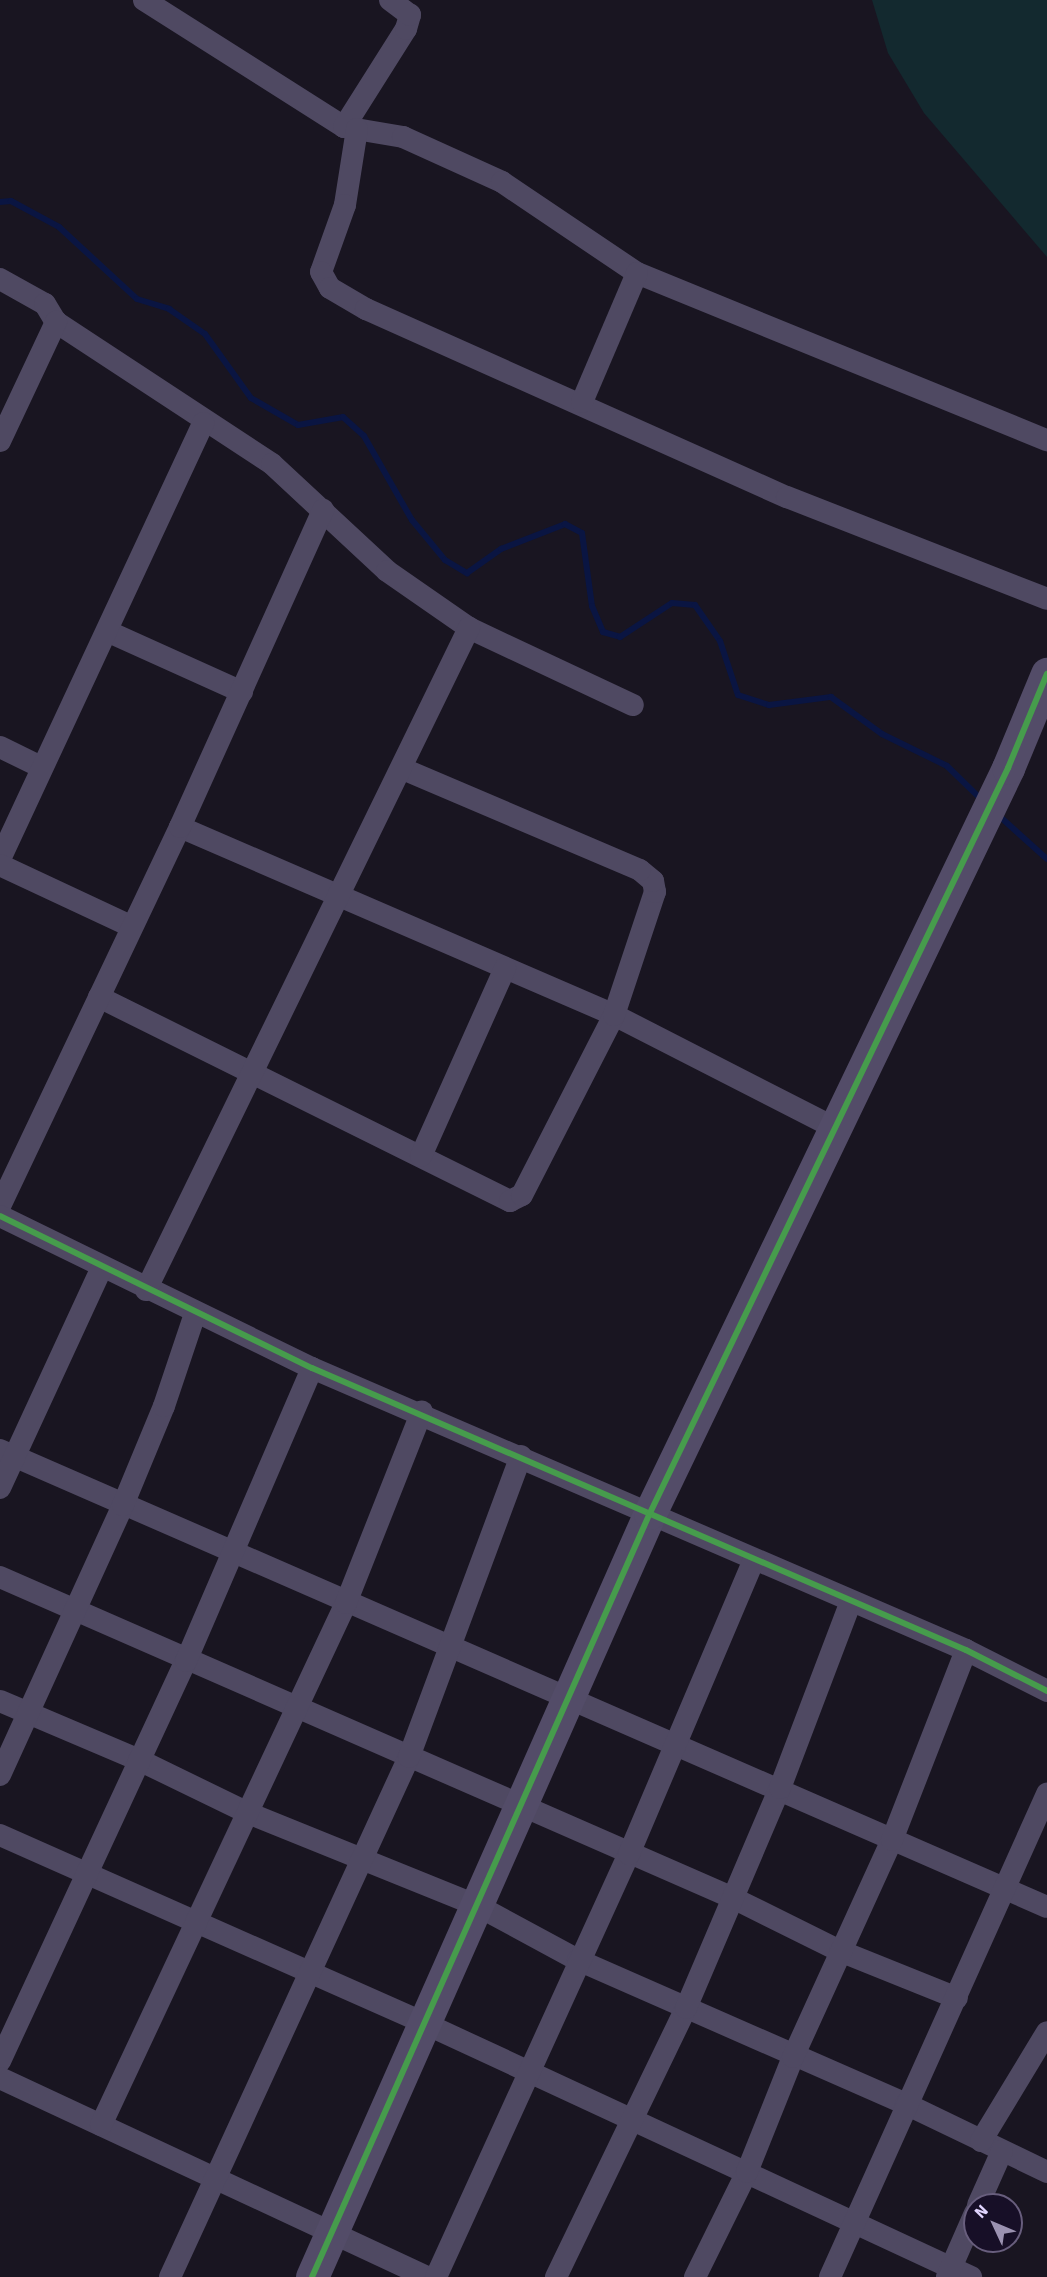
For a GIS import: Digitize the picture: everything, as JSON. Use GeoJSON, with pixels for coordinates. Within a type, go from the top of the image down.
{"type":"FeatureCollection","features":[{"type":"Feature","properties":{"kind":"street"},"geometry":{"type":"LineString","coordinates":[[144,0],[351,128],[403,137],[457,158],[502,182],[637,273],[1047,440]]}},
{"type":"Feature","properties":{"kind":"street"},"geometry":{"type":"LineString","coordinates":[[390,0],[410,15],[406,29],[351,128],[345,205],[321,279],[366,309],[582,402],[787,496],[1047,598]]}},
{"type":"Feature","properties":{"kind":"street"},"geometry":{"type":"LineString","coordinates":[[582,402],[637,273]]}},
{"type":"Feature","properties":{"kind":"street"},"geometry":{"type":"LineString","coordinates":[[0,279],[45,304],[56,322],[203,423],[272,464],[387,571],[470,628],[633,705]]}},
{"type":"Feature","properties":{"kind":"street"},"geometry":{"type":"LineString","coordinates":[[0,441],[56,322]]}},
{"type":"Feature","properties":{"kind":"street"},"geometry":{"type":"LineString","coordinates":[[0,859],[39,766],[109,632],[203,423]]}},
{"type":"Feature","properties":{"kind":"street"},"geometry":{"type":"LineString","coordinates":[[0,1206],[130,926],[180,827],[323,510]]}},
{"type":"Feature","properties":{"kind":"street"},"geometry":{"type":"LineString","coordinates":[[146,1290],[342,895],[470,628]]}},
{"type":"Feature","properties":{"kind":"street"},"geometry":{"type":"LineString","coordinates":[[109,632],[242,692]]}},
{"type":"Feature","properties":{"kind":"street"},"geometry":{"type":"LineString","coordinates":[[312,2277],[524,1806],[650,1513],[832,1127],[1008,768],[1047,674]]}},
{"type":"Feature","properties":{"kind":"street"},"geometry":{"type":"LineString","coordinates":[[0,747],[39,766]]}},
{"type":"Feature","properties":{"kind":"street"},"geometry":{"type":"LineString","coordinates":[[99,997],[510,1201],[522,1195],[614,1015],[655,892],[653,881],[640,870],[403,769]]}},
{"type":"Feature","properties":{"kind":"street"},"geometry":{"type":"LineString","coordinates":[[180,827],[342,895],[614,1015],[832,1127]]}},
{"type":"Feature","properties":{"kind":"street"},"geometry":{"type":"LineString","coordinates":[[0,865],[130,926]]}},
{"type":"Feature","properties":{"kind":"street"},"geometry":{"type":"LineString","coordinates":[[421,1156],[505,968]]}},
{"type":"Feature","properties":{"kind":"street"},"geometry":{"type":"LineString","coordinates":[[0,1216],[101,1269],[312,1368],[422,1412],[966,1650],[1047,1691]]}},
{"type":"Feature","properties":{"kind":"street"},"geometry":{"type":"LineString","coordinates":[[0,1488],[8,1454],[101,1269]]}},
{"type":"Feature","properties":{"kind":"street"},"geometry":{"type":"LineString","coordinates":[[0,1775],[123,1505],[164,1407],[195,1314]]}},
{"type":"Feature","properties":{"kind":"street"},"geometry":{"type":"LineString","coordinates":[[0,2061],[186,1661],[312,1368]]}},
{"type":"Feature","properties":{"kind":"street"},"geometry":{"type":"LineString","coordinates":[[101,2125],[248,1814],[295,1707],[346,1603],[422,1412]]}},
{"type":"Feature","properties":{"kind":"street"},"geometry":{"type":"LineString","coordinates":[[8,1454],[449,1646],[569,1702],[780,1788],[892,1840],[1047,1907]]}},
{"type":"Feature","properties":{"kind":"street"},"geometry":{"type":"LineString","coordinates":[[170,2277],[409,1757],[521,1456]]}},
{"type":"Feature","properties":{"kind":"street"},"geometry":{"type":"LineString","coordinates":[[436,2277],[529,2074],[578,1960],[629,1854],[754,1559]]}},
{"type":"Feature","properties":{"kind":"street"},"geometry":{"type":"LineString","coordinates":[[0,1577],[74,1612],[733,1898],[840,1951],[957,1998]]}},
{"type":"Feature","properties":{"kind":"street"},"geometry":{"type":"LineString","coordinates":[[556,2277],[686,2008],[780,1788],[851,1601]]}},
{"type":"Feature","properties":{"kind":"street"},"geometry":{"type":"LineString","coordinates":[[695,2277],[747,2172],[793,2057],[892,1840],[966,1650]]}},
{"type":"Feature","properties":{"kind":"street"},"geometry":{"type":"LineString","coordinates":[[0,1701],[139,1760],[248,1814],[361,1862],[478,1906],[578,1960],[793,2057],[906,2104],[1047,2172]]}},
{"type":"Feature","properties":{"kind":"street"},"geometry":{"type":"LineString","coordinates":[[830,2277],[1047,1794]]}},
{"type":"Feature","properties":{"kind":"street"},"geometry":{"type":"LineString","coordinates":[[0,1835],[85,1875],[196,1921],[310,1976],[426,2024],[529,2074],[747,2172],[957,2274],[963,2253]]}},
{"type":"Feature","properties":{"kind":"street"},"geometry":{"type":"LineString","coordinates":[[981,2141],[1047,2032]]}},
{"type":"Feature","properties":{"kind":"street"},"geometry":{"type":"LineString","coordinates":[[0,2078],[427,2277]]}},
{"type":"Feature","properties":{"kind":"street"},"geometry":{"type":"LineString","coordinates":[[983,2193],[1002,2151]]}},
{"type":"Feature","properties":{"kind":"green space"},"geometry":{"type":"Polygon","coordinates":[[[872,0],[1047,0],[1047,257],[924,113],[888,53],[872,0]]]}},
{"type":"Feature","properties":{"kind":"waterway"},"geometry":{"type":"LineString","coordinates":[[0,202],[11,201],[59,227],[137,299],[169,309],[205,334],[251,398],[298,425],[343,417],[364,436],[412,520],[445,560],[467,573],[501,549],[565,524],[582,533],[592,606],[603,632],[620,637],[672,603],[695,605],[720,641],[738,695],[769,705],[831,697],[882,734],[947,766],[983,801]]}},
{"type":"Feature","properties":{"kind":"waterway"},"geometry":{"type":"LineString","coordinates":[[997,814],[1047,859]]}},
{"type":"Feature","properties":{"kind":"cycle path"},"geometry":{"type":"LineString","coordinates":[[312,2277],[650,1513],[1008,768],[1047,674]]}},
{"type":"Feature","properties":{"kind":"cycle path"},"geometry":{"type":"LineString","coordinates":[[0,1216],[312,1368],[966,1650],[1047,1691]]}}]}
